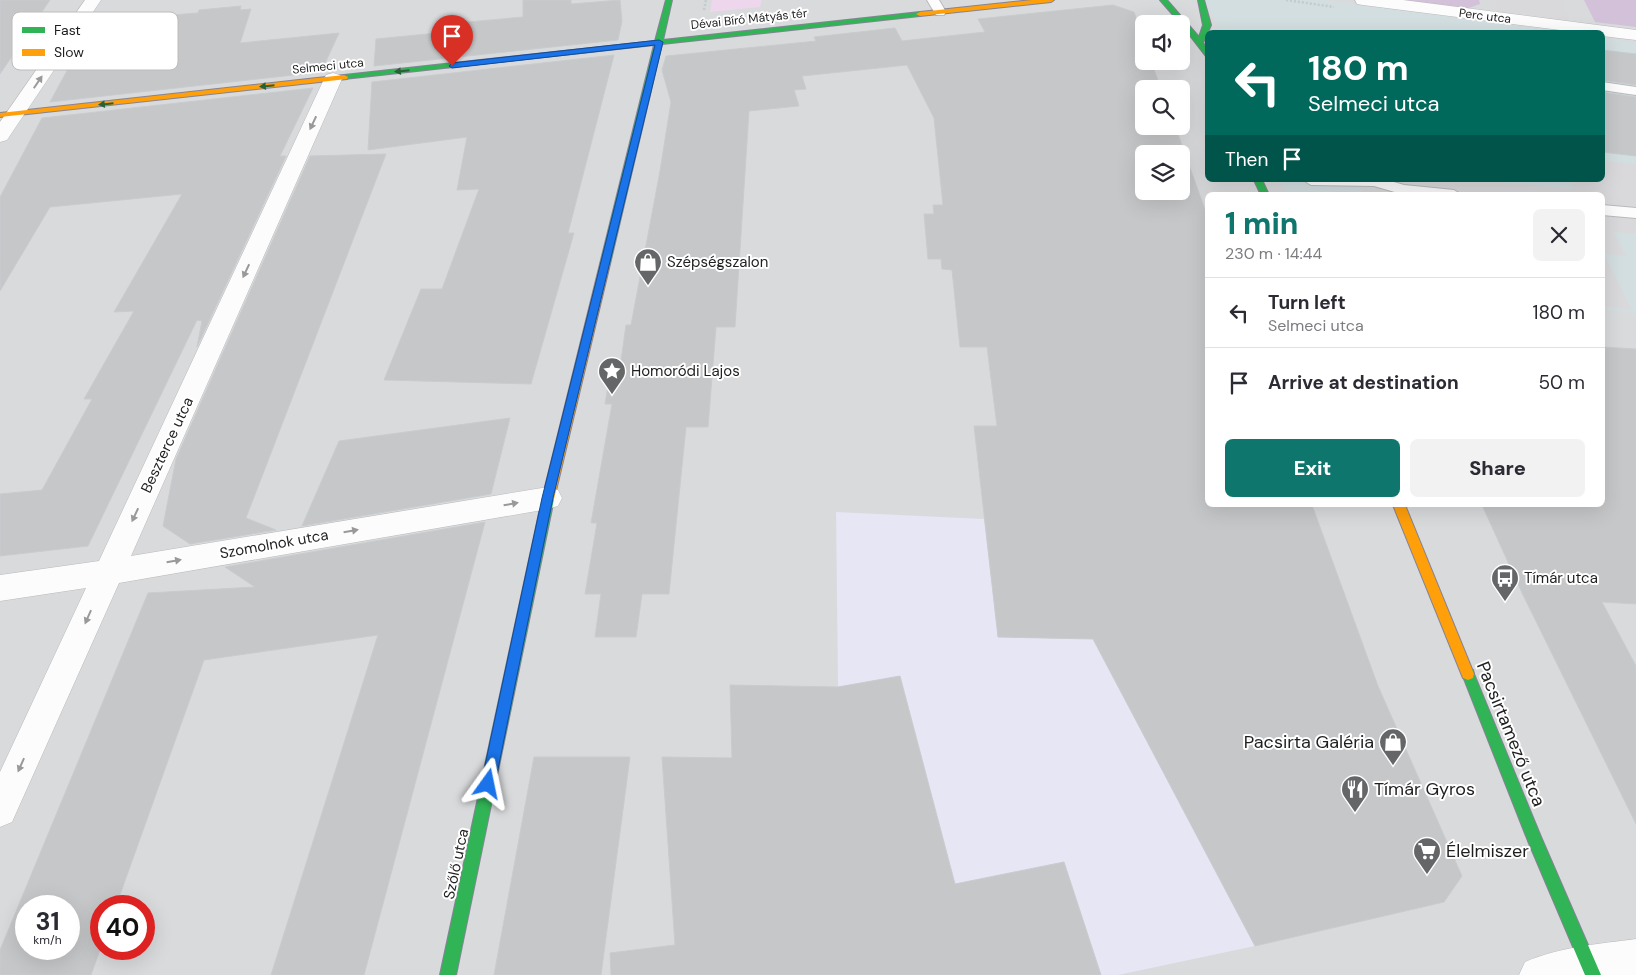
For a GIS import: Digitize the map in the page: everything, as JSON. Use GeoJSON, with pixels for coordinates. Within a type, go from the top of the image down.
{"type":"FeatureCollection","features":[{"type":"Feature","properties":{"kind":"street"},"geometry":{"type":"LineString","coordinates":[[84,12],[93,0]]}},
{"type":"Feature","properties":{"kind":"street","name":"Szőlő utca"},"geometry":{"type":"LineString","coordinates":[[448,975],[548,498],[669,0]]}},
{"type":"Feature","properties":{"kind":"street","name":"Dévai Bíró Mátyás tér"},"geometry":{"type":"LineString","coordinates":[[659,42],[1051,0]]}},
{"type":"Feature","properties":{"kind":"street"},"geometry":{"type":"LineString","coordinates":[[1163,0],[1182,24],[1201,41],[1205,50]]}},
{"type":"Feature","properties":{"kind":"street"},"geometry":{"type":"LineString","coordinates":[[1201,0],[1206,25],[1201,41]]}},
{"type":"Feature","properties":{"kind":"street","name":"Perc utca"},"geometry":{"type":"LineString","coordinates":[[1363,0],[1597,30]]}},
{"type":"Feature","properties":{"kind":"street","name":"Perc utca"},"geometry":{"type":"LineString","coordinates":[[1605,31],[1636,35]]}},
{"type":"Feature","properties":{"kind":"street","name":"Selmeci utca"},"geometry":{"type":"LineString","coordinates":[[8,115],[659,42]]}},
{"type":"Feature","properties":{"kind":"street"},"geometry":{"type":"LineString","coordinates":[[0,136],[8,115],[41,70]]}},
{"type":"Feature","properties":{"kind":"street","name":"Beszterce utca"},"geometry":{"type":"LineString","coordinates":[[0,810],[333,79]]}},
{"type":"Feature","properties":{"kind":"street","name":"Szomolnok utca"},"geometry":{"type":"LineString","coordinates":[[0,588],[108,572],[548,498]]}},
{"type":"Feature","properties":{"kind":"street","name":"Pacsirtamező utca"},"geometry":{"type":"LineString","coordinates":[[1399,507],[1590,970]]}},
{"type":"Feature","properties":{"kind":"street"},"geometry":{"type":"LineString","coordinates":[[1538,975],[1590,970],[1636,958]]}},
{"type":"Feature","properties":{"kind":"lane"},"geometry":{"type":"LineString","coordinates":[[934,0],[940,12]]}},
{"type":"Feature","properties":{"kind":"lane"},"geometry":{"type":"LineString","coordinates":[[1605,86],[1636,91]]}},
{"type":"Feature","properties":{"kind":"lane"},"geometry":{"type":"LineString","coordinates":[[1379,182],[1402,190],[1423,192]]}},
{"type":"Feature","properties":{"kind":"lane"},"geometry":{"type":"LineString","coordinates":[[1605,210],[1636,213]]}},
{"type":"Feature","properties":{"kind":"shaded area"},"geometry":{"type":"Polygon","coordinates":[[[0,0],[1636,0],[1636,975],[0,975],[0,0]]]}},
{"type":"Feature","properties":{"kind":"shaded area"},"geometry":{"type":"Polygon","coordinates":[[[712,0],[762,0],[760,7],[710,12],[712,0]]]}},
{"type":"Feature","properties":{"kind":"shaded area"},"geometry":{"type":"Polygon","coordinates":[[[1205,0],[1326,0],[1544,30],[1220,30],[1205,0]]]}},
{"type":"Feature","properties":{"kind":"shaded area"},"geometry":{"type":"Polygon","coordinates":[[[1394,0],[1479,0],[1480,4],[1466,9],[1394,0]]]}},
{"type":"Feature","properties":{"kind":"shaded area"},"geometry":{"type":"Polygon","coordinates":[[[1494,0],[1561,0],[1571,24],[1499,15],[1494,0]]]}},
{"type":"Feature","properties":{"kind":"shaded area"},"geometry":{"type":"Polygon","coordinates":[[[1584,0],[1636,0],[1636,27],[1595,22],[1584,0]]]}},
{"type":"Feature","properties":{"kind":"shaded area"},"geometry":{"type":"Polygon","coordinates":[[[1605,38],[1636,43],[1636,314],[1605,309],[1605,192],[1286,192],[1282,182],[1605,182],[1605,38]]]}},
{"type":"Feature","properties":{"kind":"shaded area"},"geometry":{"type":"Polygon","coordinates":[[[1605,161],[1636,164],[1636,234],[1613,232],[1626,256],[1605,254],[1605,192],[1362,192],[1357,182],[1504,182],[1573,189],[1570,182],[1605,182],[1605,161]]]}},
{"type":"Feature","properties":{"kind":"shaded area"},"geometry":{"type":"Polygon","coordinates":[[[1605,256],[1632,310],[1605,306],[1605,256]]]}},
{"type":"Feature","properties":{"kind":"shaded area"},"geometry":{"type":"Polygon","coordinates":[[[836,512],[984,519],[998,637],[1093,639],[1255,946],[1118,975],[901,975],[838,687],[836,512]]]}},
{"type":"Feature","properties":{"kind":"building"},"geometry":{"type":"Polygon","coordinates":[[[0,0],[50,0],[42,12],[12,12],[12,56],[0,74],[0,0]]]}},
{"type":"Feature","properties":{"kind":"building"},"geometry":{"type":"Polygon","coordinates":[[[523,0],[571,0],[571,4],[620,0],[622,21],[618,40],[374,66],[376,39],[468,30],[468,22],[523,17],[523,0]]]}},
{"type":"Feature","properties":{"kind":"building"},"geometry":{"type":"Polygon","coordinates":[[[1113,5],[1134,12],[1135,70],[1154,70],[1158,80],[1135,80],[1135,135],[1178,135],[1182,145],[1135,145],[1135,200],[1190,200],[1190,168],[1205,210],[1205,507],[1313,507],[1378,686],[1462,876],[1444,902],[1255,946],[1093,639],[998,637],[974,426],[997,426],[987,347],[960,347],[952,270],[942,269],[941,259],[928,259],[924,214],[934,214],[933,205],[943,205],[934,118],[907,65],[802,76],[806,89],[794,90],[799,106],[749,111],[735,327],[716,327],[708,427],[686,427],[669,594],[642,594],[636,637],[595,637],[601,594],[585,594],[597,523],[591,523],[612,404],[605,404],[612,361],[621,361],[626,325],[631,325],[660,171],[671,102],[662,70],[666,56],[816,41],[814,37],[895,28],[902,41],[985,32],[978,19],[1113,5]]]}},
{"type":"Feature","properties":{"kind":"building"},"geometry":{"type":"Polygon","coordinates":[[[241,6],[240,10],[251,9],[240,43],[339,33],[321,72],[50,102],[67,70],[178,70],[178,15],[198,13],[199,10],[241,6]]]}},
{"type":"Feature","properties":{"kind":"building"},"geometry":{"type":"Polygon","coordinates":[[[1605,50],[1636,54],[1636,85],[1605,80],[1605,50]]]}},
{"type":"Feature","properties":{"kind":"building"},"geometry":{"type":"Polygon","coordinates":[[[614,55],[568,233],[574,233],[531,384],[384,380],[421,289],[442,289],[479,189],[457,190],[467,137],[368,150],[372,82],[614,55]]]}},
{"type":"Feature","properties":{"kind":"building"},"geometry":{"type":"Polygon","coordinates":[[[313,88],[280,156],[286,156],[197,347],[202,321],[197,320],[88,546],[0,556],[0,494],[42,490],[92,399],[84,399],[134,311],[114,312],[182,194],[50,207],[0,291],[0,197],[42,118],[313,88]]]}},
{"type":"Feature","properties":{"kind":"building"},"geometry":{"type":"Polygon","coordinates":[[[1605,92],[1636,97],[1636,156],[1605,152],[1605,92]]]}},
{"type":"Feature","properties":{"kind":"building"},"geometry":{"type":"Polygon","coordinates":[[[386,154],[246,518],[276,530],[190,544],[163,526],[176,459],[310,156],[386,154]]]}},
{"type":"Feature","properties":{"kind":"building"},"geometry":{"type":"Polygon","coordinates":[[[1605,347],[1636,349],[1636,604],[1602,602],[1636,666],[1636,824],[1523,595],[1483,507],[1605,507],[1605,347]]]}},
{"type":"Feature","properties":{"kind":"building"},"geometry":{"type":"Polygon","coordinates":[[[510,418],[491,494],[302,526],[339,441],[510,418]]]}},
{"type":"Feature","properties":{"kind":"building"},"geometry":{"type":"Polygon","coordinates":[[[485,522],[364,975],[271,975],[378,635],[204,660],[120,895],[90,895],[90,960],[96,960],[91,975],[0,975],[0,950],[15,914],[15,960],[80,960],[80,895],[23,895],[148,593],[255,587],[225,567],[485,522]]]}},
{"type":"Feature","properties":{"kind":"building"},"geometry":{"type":"Polygon","coordinates":[[[900,676],[955,884],[1064,862],[1101,975],[611,975],[610,953],[675,945],[662,757],[732,758],[730,685],[838,687],[900,676]]]}},
{"type":"Feature","properties":{"kind":"building"},"geometry":{"type":"Polygon","coordinates":[[[534,757],[630,757],[601,975],[494,975],[534,757]]]}},
{"type":"Feature","properties":{"kind":"traffic: fast"},"geometry":{"type":"LineString","coordinates":[[605,264],[669,0]]}},
{"type":"Feature","properties":{"kind":"traffic: fast"},"geometry":{"type":"LineString","coordinates":[[1163,0],[1193,34],[1205,51]]}},
{"type":"Feature","properties":{"kind":"traffic: fast"},"geometry":{"type":"LineString","coordinates":[[1201,0],[1207,25],[1205,30]]}},
{"type":"Feature","properties":{"kind":"traffic: fast"},"geometry":{"type":"LineString","coordinates":[[344,77],[920,14]]}},
{"type":"Feature","properties":{"kind":"traffic: fast"},"geometry":{"type":"LineString","coordinates":[[1201,41],[1205,30]]}},
{"type":"Feature","properties":{"kind":"traffic: fast"},"geometry":{"type":"LineString","coordinates":[[1259,182],[1264,192]]}},
{"type":"Feature","properties":{"kind":"traffic: fast"},"geometry":{"type":"LineString","coordinates":[[448,975],[548,499]]}},
{"type":"Feature","properties":{"kind":"traffic: fast"},"geometry":{"type":"LineString","coordinates":[[1468,674],[1535,841],[1593,975]]}},
{"type":"Feature","properties":{"kind":"traffic: slow"},"geometry":{"type":"LineString","coordinates":[[920,14],[1051,0]]}},
{"type":"Feature","properties":{"kind":"traffic: slow"},"geometry":{"type":"LineString","coordinates":[[0,115],[344,77]]}},
{"type":"Feature","properties":{"kind":"traffic: slow"},"geometry":{"type":"LineString","coordinates":[[548,499],[605,264]]}},
{"type":"Feature","properties":{"kind":"traffic: slow"},"geometry":{"type":"LineString","coordinates":[[1400,507],[1468,674]]}},
{"type":"Feature","properties":{"kind":"place","name":"Szépségszalon"},"geometry":{"type":"Point","coordinates":[648,286]}},
{"type":"Feature","properties":{"kind":"place","name":"Homoródi Lajos"},"geometry":{"type":"Point","coordinates":[612,395]}},
{"type":"Feature","properties":{"kind":"place","name":"Tímár utca"},"geometry":{"type":"Point","coordinates":[1505,602]}},
{"type":"Feature","properties":{"kind":"place","name":"Pacsirta Galéria"},"geometry":{"type":"Point","coordinates":[1393,766]}},
{"type":"Feature","properties":{"kind":"place","name":"Tímár Gyros"},"geometry":{"type":"Point","coordinates":[1355,813]}},
{"type":"Feature","properties":{"kind":"place","name":"Élelmiszer"},"geometry":{"type":"Point","coordinates":[1427,875]}},
{"type":"Feature","properties":{"kind":"route"},"geometry":{"type":"LineString","coordinates":[[452,66],[659,42],[548,498],[488,784]]}}]}
